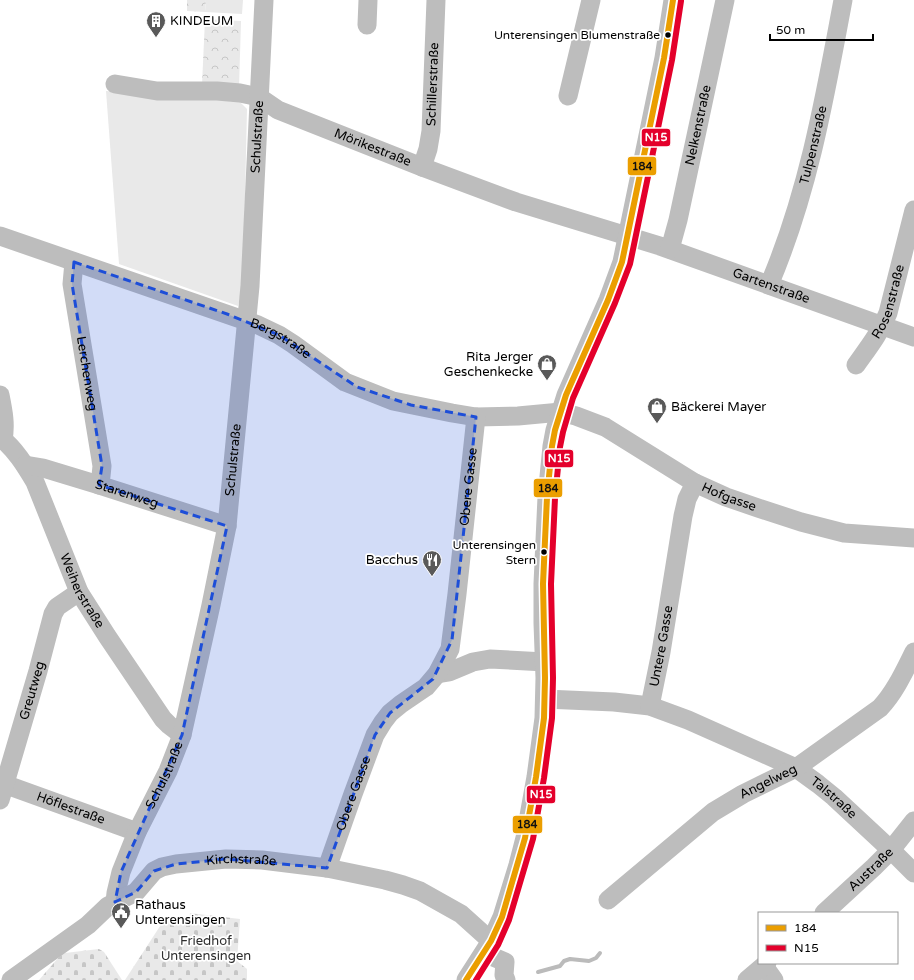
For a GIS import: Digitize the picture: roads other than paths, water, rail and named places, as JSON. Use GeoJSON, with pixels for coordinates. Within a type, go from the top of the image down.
{"type":"FeatureCollection","features":[{"type":"Feature","properties":{"kind":"street","name":"Schulstraße"},"geometry":{"type":"LineString","coordinates":[[115,902],[121,872],[137,832],[168,771],[182,735],[227,526],[247,321],[264,0]]}},
{"type":"Feature","properties":{"kind":"street"},"geometry":{"type":"LineString","coordinates":[[367,25],[368,0]]}},
{"type":"Feature","properties":{"kind":"street","name":"Schillerstraße"},"geometry":{"type":"LineString","coordinates":[[422,167],[428,150],[431,131],[436,0]]}},
{"type":"Feature","properties":{"kind":"street"},"geometry":{"type":"LineString","coordinates":[[568,96],[591,0]]}},
{"type":"Feature","properties":{"kind":"street"},"geometry":{"type":"LineString","coordinates":[[466,980],[488,947],[502,917],[525,838],[542,738],[545,699],[542,606],[548,490],[552,446],[560,412],[616,279],[628,237],[669,35],[673,0]]}},
{"type":"Feature","properties":{"kind":"street","name":"Nelkenstraße"},"geometry":{"type":"LineString","coordinates":[[670,249],[681,205],[725,0]]}},
{"type":"Feature","properties":{"kind":"street","name":"Tulpenstraße"},"geometry":{"type":"LineString","coordinates":[[769,285],[789,234],[812,157],[827,89],[843,0]]}},
{"type":"Feature","properties":{"kind":"street","name":"Mörikestraße"},"geometry":{"type":"LineString","coordinates":[[115,84],[157,90],[218,91],[259,97],[278,110],[422,167],[516,202],[628,237]]}},
{"type":"Feature","properties":{"kind":"street","name":"Rosenstraße"},"geometry":{"type":"LineString","coordinates":[[856,365],[883,325],[890,307],[914,210]]}},
{"type":"Feature","properties":{"kind":"street","name":"Bergstraße"},"geometry":{"type":"LineString","coordinates":[[0,236],[268,329],[279,335],[345,382],[357,388],[393,400],[412,405],[476,416],[518,416],[560,412]]}},
{"type":"Feature","properties":{"kind":"street","name":"Gartenstraße"},"geometry":{"type":"LineString","coordinates":[[628,237],[670,249],[914,337]]}},
{"type":"Feature","properties":{"kind":"street","name":"Lerchenweg"},"geometry":{"type":"LineString","coordinates":[[74,262],[72,284],[102,466],[102,476],[99,485]]}},
{"type":"Feature","properties":{"kind":"street"},"geometry":{"type":"LineString","coordinates":[[0,395],[4,416],[4,433],[2,439]]}},
{"type":"Feature","properties":{"kind":"street","name":"Hofgasse"},"geometry":{"type":"LineString","coordinates":[[560,412],[576,416],[605,427],[695,483],[726,497],[801,522],[844,533],[914,538]]}},
{"type":"Feature","properties":{"kind":"street","name":"Obere Gasse"},"geometry":{"type":"LineString","coordinates":[[327,868],[375,735],[390,713],[426,687],[437,674],[446,657],[452,640],[476,416]]}},
{"type":"Feature","properties":{"kind":"street","name":"Weiherstraße"},"geometry":{"type":"LineString","coordinates":[[2,439],[25,464],[34,482],[79,592],[162,719],[182,735]]}},
{"type":"Feature","properties":{"kind":"street","name":"Starenweg"},"geometry":{"type":"LineString","coordinates":[[25,464],[99,485],[227,526]]}},
{"type":"Feature","properties":{"kind":"street","name":"Untere Gasse"},"geometry":{"type":"LineString","coordinates":[[650,706],[661,652],[683,516],[687,500],[695,483]]}},
{"type":"Feature","properties":{"kind":"street","name":"Greutweg"},"geometry":{"type":"LineString","coordinates":[[2,792],[38,671],[53,614],[57,607],[79,592]]}},
{"type":"Feature","properties":{"kind":"street","name":"Angelweg"},"geometry":{"type":"LineString","coordinates":[[608,900],[713,812],[743,794],[796,768],[880,708],[894,691],[914,652]]}},
{"type":"Feature","properties":{"kind":"street"},"geometry":{"type":"LineString","coordinates":[[437,674],[449,672],[473,662],[490,659],[545,662]]}},
{"type":"Feature","properties":{"kind":"street"},"geometry":{"type":"LineString","coordinates":[[545,699],[614,702],[650,706]]}},
{"type":"Feature","properties":{"kind":"street","name":"Talstraße"},"geometry":{"type":"LineString","coordinates":[[650,706],[688,720],[796,768],[818,784],[891,850],[914,873]]}},
{"type":"Feature","properties":{"kind":"street","name":"Höflestraße"},"geometry":{"type":"LineString","coordinates":[[2,792],[137,832]]}},
{"type":"Feature","properties":{"kind":"street","name":"Austraße"},"geometry":{"type":"LineString","coordinates":[[825,912],[891,850],[914,821]]}},
{"type":"Feature","properties":{"kind":"street","name":"Kirchstraße"},"geometry":{"type":"LineString","coordinates":[[11,980],[88,925],[108,906],[136,892],[154,871],[162,867],[176,864],[226,859],[262,860],[327,868],[385,880],[420,891],[461,914],[488,947],[505,962],[504,974],[506,980]]}},
{"type":"Feature","properties":{"kind":"street"},"geometry":{"type":"LineString","coordinates":[[747,980],[768,970]]}},
{"type":"Feature","properties":{"kind":"waterway"},"geometry":{"type":"LineString","coordinates":[[538,972],[560,966],[564,961],[570,959],[589,961],[596,958],[600,953]]}},
{"type":"Feature","properties":{"kind":"place","name":"Unterensingen Blumenstraße"},"geometry":{"type":"Point","coordinates":[668,35]}},
{"type":"Feature","properties":{"kind":"place","name":"KINDEUM"},"geometry":{"type":"Point","coordinates":[156,38]}},
{"type":"Feature","properties":{"kind":"place","name":"Rita Jerger Geschenkecke"},"geometry":{"type":"Point","coordinates":[547,381]}},
{"type":"Feature","properties":{"kind":"place","name":"Bäckerei Mayer"},"geometry":{"type":"Point","coordinates":[657,424]}},
{"type":"Feature","properties":{"kind":"place","name":"Unterensingen Stern"},"geometry":{"type":"Point","coordinates":[544,552]}},
{"type":"Feature","properties":{"kind":"place","name":"Bacchus"},"geometry":{"type":"Point","coordinates":[432,577]}},
{"type":"Feature","properties":{"kind":"place","name":"Rathaus Unterensingen"},"geometry":{"type":"Point","coordinates":[121,929]}},
{"type":"Feature","properties":{"kind":"park label","name":"Friedhof Unterensingen"},"geometry":{"type":"Point","coordinates":[206,948]}}]}
